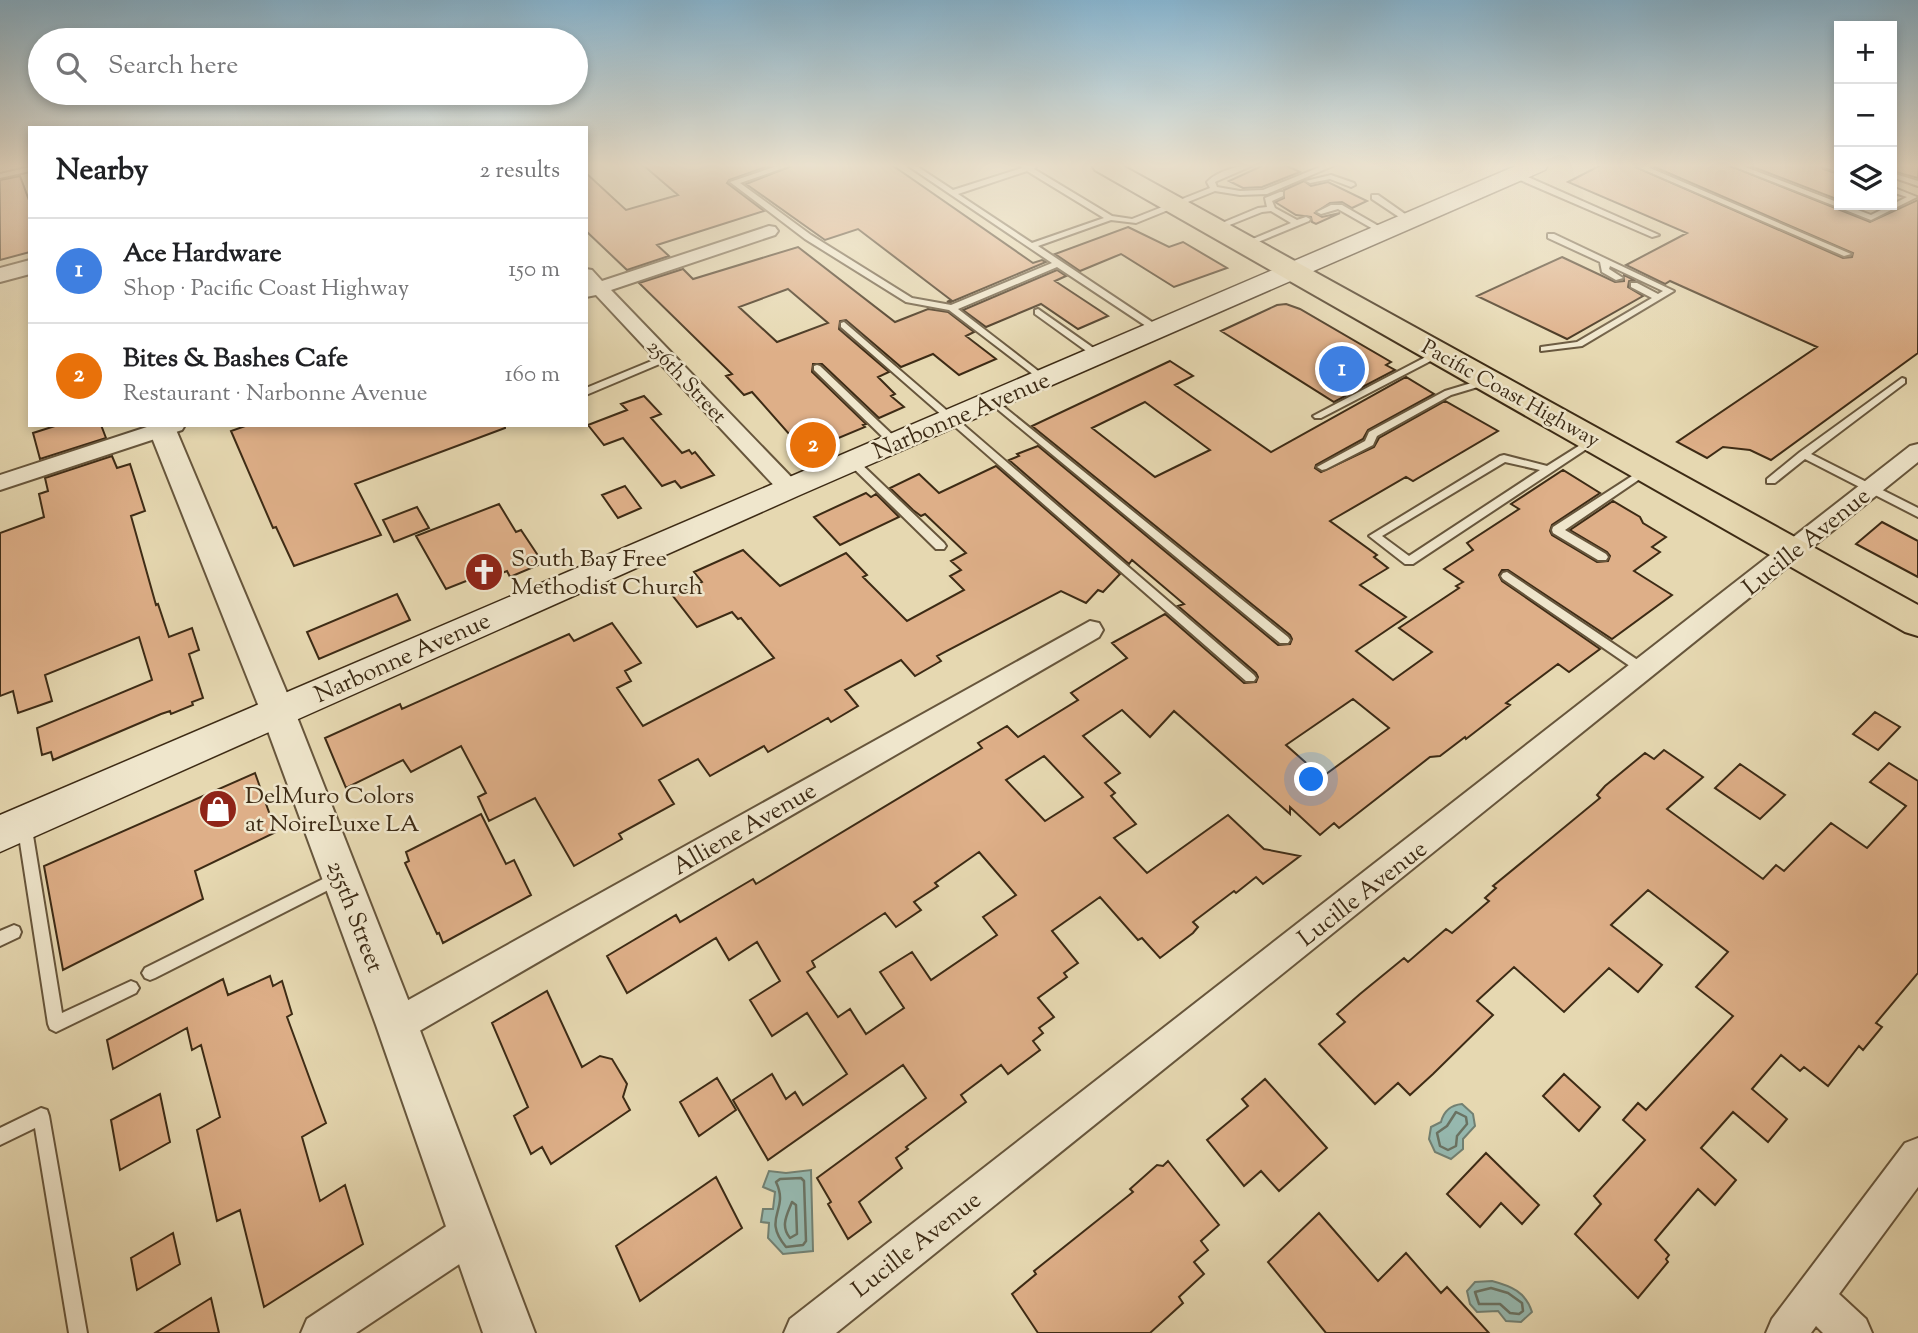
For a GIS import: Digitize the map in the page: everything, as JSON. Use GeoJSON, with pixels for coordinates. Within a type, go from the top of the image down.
{"type":"FeatureCollection","features":[{"type":"Feature","properties":{"kind":"highway","name":"Pacific Coast Highway"},"geometry":{"type":"LineString","coordinates":[[1214,228],[1918,622]]}},
{"type":"Feature","properties":{"kind":"main road","name":"Narbonne Avenue"},"geometry":{"type":"LineString","coordinates":[[12,828],[789,488],[1396,227]]}},
{"type":"Feature","properties":{"kind":"street"},"geometry":{"type":"LineString","coordinates":[[591,284],[769,231]]}},
{"type":"Feature","properties":{"kind":"street"},"geometry":{"type":"LineString","coordinates":[[0,275],[28,268]]}},
{"type":"Feature","properties":{"kind":"street","name":"256th Street"},"geometry":{"type":"LineString","coordinates":[[591,284],[666,358],[789,488]]}},
{"type":"Feature","properties":{"kind":"street"},"geometry":{"type":"LineString","coordinates":[[0,483],[166,427]]}},
{"type":"Feature","properties":{"kind":"street","name":"255th Street"},"geometry":{"type":"LineString","coordinates":[[166,427],[397,1026],[509,1333]]}},
{"type":"Feature","properties":{"kind":"street","name":"Lucille Avenue"},"geometry":{"type":"LineString","coordinates":[[804,1333],[1794,552],[1918,451]]}},
{"type":"Feature","properties":{"kind":"street","name":"Alliene Avenue"},"geometry":{"type":"LineString","coordinates":[[397,1026],[1090,630]]}},
{"type":"Feature","properties":{"kind":"street"},"geometry":{"type":"LineString","coordinates":[[1786,1333],[1918,1156]]}},
{"type":"Feature","properties":{"kind":"street"},"geometry":{"type":"LineString","coordinates":[[321,1333],[471,1233]]}},
{"type":"Feature","properties":{"kind":"street"},"geometry":{"type":"LineString","coordinates":[[1813,1296],[1852,1333]]}},
{"type":"Feature","properties":{"kind":"lane"},"geometry":{"type":"LineString","coordinates":[[795,227],[909,300],[952,308],[1043,379]]}},
{"type":"Feature","properties":{"kind":"lane"},"geometry":{"type":"LineString","coordinates":[[1003,227],[1158,330]]}},
{"type":"Feature","properties":{"kind":"lane"},"geometry":{"type":"LineString","coordinates":[[1031,246],[1084,227]]}},
{"type":"Feature","properties":{"kind":"lane"},"geometry":{"type":"LineString","coordinates":[[1246,245],[1288,227]]}},
{"type":"Feature","properties":{"kind":"lane"},"geometry":{"type":"LineString","coordinates":[[1376,227],[1385,232]]}},
{"type":"Feature","properties":{"kind":"lane"},"geometry":{"type":"LineString","coordinates":[[1637,227],[1655,235]]}},
{"type":"Feature","properties":{"kind":"lane"},"geometry":{"type":"LineString","coordinates":[[1783,227],[1846,254]]}},
{"type":"Feature","properties":{"kind":"lane"},"geometry":{"type":"LineString","coordinates":[[1544,349],[1579,344],[1670,291],[1551,236]]}},
{"type":"Feature","properties":{"kind":"lane"},"geometry":{"type":"LineString","coordinates":[[1603,260],[1606,264],[1605,270],[1619,278]]}},
{"type":"Feature","properties":{"kind":"lane"},"geometry":{"type":"LineString","coordinates":[[952,308],[1057,264]]}},
{"type":"Feature","properties":{"kind":"lane"},"geometry":{"type":"LineString","coordinates":[[1634,285],[1659,298]]}},
{"type":"Feature","properties":{"kind":"lane"},"geometry":{"type":"LineString","coordinates":[[1038,312],[1099,356]]}},
{"type":"Feature","properties":{"kind":"lane"},"geometry":{"type":"LineString","coordinates":[[844,324],[1250,678]]}},
{"type":"Feature","properties":{"kind":"lane"},"geometry":{"type":"LineString","coordinates":[[1318,416],[1439,353]]}},
{"type":"Feature","properties":{"kind":"lane"},"geometry":{"type":"LineString","coordinates":[[588,391],[666,358]]}},
{"type":"Feature","properties":{"kind":"lane"},"geometry":{"type":"LineString","coordinates":[[817,368],[895,443]]}},
{"type":"Feature","properties":{"kind":"lane"},"geometry":{"type":"LineString","coordinates":[[1322,467],[1369,443],[1373,434],[1448,393],[1488,381]]}},
{"type":"Feature","properties":{"kind":"lane"},"geometry":{"type":"LineString","coordinates":[[1771,481],[1902,381]]}},
{"type":"Feature","properties":{"kind":"lane"},"geometry":{"type":"LineString","coordinates":[[993,401],[1284,640]]}},
{"type":"Feature","properties":{"kind":"lane"},"geometry":{"type":"LineString","coordinates":[[1547,469],[1504,458],[1374,536],[1409,561],[1593,440]]}},
{"type":"Feature","properties":{"kind":"lane"},"geometry":{"type":"LineString","coordinates":[[1804,454],[1918,513]]}},
{"type":"Feature","properties":{"kind":"lane"},"geometry":{"type":"LineString","coordinates":[[852,461],[940,546]]}},
{"type":"Feature","properties":{"kind":"lane"},"geometry":{"type":"LineString","coordinates":[[1602,557],[1557,530],[1646,470]]}},
{"type":"Feature","properties":{"kind":"lane"},"geometry":{"type":"LineString","coordinates":[[1507,576],[1644,670]]}},
{"type":"Feature","properties":{"kind":"lane"},"geometry":{"type":"LineString","coordinates":[[12,828],[56,1024],[131,988]]}},
{"type":"Feature","properties":{"kind":"lane"},"geometry":{"type":"LineString","coordinates":[[150,972],[340,876]]}},
{"type":"Feature","properties":{"kind":"lane"},"geometry":{"type":"LineString","coordinates":[[0,1138],[41,1116],[78,1333]]}},
{"type":"Feature","properties":{"kind":"water"},"geometry":{"type":"Polygon","coordinates":[[[1462,1104],[1473,1114],[1475,1126],[1463,1139],[1463,1149],[1451,1159],[1435,1152],[1429,1139],[1431,1127],[1441,1122],[1448,1109],[1462,1104]]]}},
{"type":"Feature","properties":{"kind":"water"},"geometry":{"type":"Polygon","coordinates":[[[811,1170],[813,1251],[783,1254],[768,1238],[769,1223],[761,1222],[763,1209],[773,1209],[775,1192],[763,1187],[769,1171],[786,1173],[811,1170]]]}},
{"type":"Feature","properties":{"kind":"water"},"geometry":{"type":"Polygon","coordinates":[[[1492,1281],[1517,1291],[1526,1299],[1532,1312],[1521,1322],[1506,1321],[1498,1311],[1477,1312],[1470,1304],[1467,1291],[1475,1282],[1492,1281]]]}},
{"type":"Feature","properties":{"kind":"building"},"geometry":{"type":"Polygon","coordinates":[[[0,227],[28,227],[28,253],[0,260],[0,227]]]}},
{"type":"Feature","properties":{"kind":"building"},"geometry":{"type":"Polygon","coordinates":[[[588,227],[713,227],[657,245],[669,256],[627,270],[588,233],[588,227]]]}},
{"type":"Feature","properties":{"kind":"building"},"geometry":{"type":"Polygon","coordinates":[[[807,227],[982,227],[1033,263],[1042,260],[1046,262],[947,302],[951,300],[858,229],[825,240],[807,227]]]}},
{"type":"Feature","properties":{"kind":"building"},"geometry":{"type":"Polygon","coordinates":[[[1128,227],[1169,247],[1183,242],[1227,268],[1174,287],[1121,254],[1080,271],[1055,254],[1128,227]]]}},
{"type":"Feature","properties":{"kind":"building"},"geometry":{"type":"Polygon","coordinates":[[[1673,227],[1773,227],[1843,258],[1852,257],[1853,253],[1793,227],[1918,227],[1918,353],[1771,460],[1750,450],[1723,447],[1707,458],[1677,442],[1817,347],[1670,281],[1665,284],[1626,265],[1687,233],[1673,227]]]}},
{"type":"Feature","properties":{"kind":"building"},"geometry":{"type":"Polygon","coordinates":[[[798,247],[895,322],[928,309],[948,312],[974,332],[966,336],[996,359],[959,375],[933,354],[901,367],[846,320],[840,321],[839,329],[889,372],[878,377],[895,394],[891,396],[904,407],[879,418],[822,364],[813,364],[812,372],[866,424],[863,425],[865,427],[805,452],[752,392],[744,395],[726,376],[732,374],[639,283],[683,269],[693,279],[798,247]],[[788,289],[739,307],[777,342],[828,323],[788,289]]]}},
{"type":"Feature","properties":{"kind":"building"},"geometry":{"type":"Polygon","coordinates":[[[1562,257],[1615,282],[1624,281],[1624,275],[1634,280],[1629,281],[1628,287],[1643,296],[1567,339],[1477,296],[1562,257]]]}},
{"type":"Feature","properties":{"kind":"building"},"geometry":{"type":"Polygon","coordinates":[[[1057,270],[1066,276],[1055,281],[1108,316],[1078,329],[1041,304],[986,327],[963,310],[1057,270]]]}},
{"type":"Feature","properties":{"kind":"building"},"geometry":{"type":"Polygon","coordinates":[[[1286,304],[1300,309],[1391,362],[1386,365],[1395,370],[1334,402],[1221,331],[1277,305],[1286,304]]]}},
{"type":"Feature","properties":{"kind":"building"},"geometry":{"type":"Polygon","coordinates":[[[1170,361],[1193,376],[1175,385],[1271,452],[1406,377],[1434,394],[1368,430],[1363,439],[1316,465],[1315,468],[1321,472],[1374,447],[1379,438],[1445,401],[1498,431],[1413,481],[1406,477],[1330,521],[1377,555],[1374,557],[1388,568],[1360,585],[1406,617],[1356,651],[1393,680],[1432,652],[1399,628],[1459,588],[1456,586],[1463,582],[1444,569],[1473,550],[1467,543],[1519,509],[1511,504],[1563,470],[1600,493],[1552,525],[1552,535],[1597,562],[1608,561],[1610,556],[1607,552],[1570,530],[1613,501],[1666,537],[1652,547],[1660,552],[1634,571],[1672,595],[1612,639],[1508,570],[1502,570],[1499,575],[1502,581],[1600,649],[1569,672],[1558,664],[1506,703],[1510,705],[1466,739],[1465,737],[1440,756],[1430,757],[1339,828],[1334,823],[1320,835],[1290,807],[1290,814],[1174,711],[1150,737],[1122,710],[1083,736],[1120,773],[1105,783],[1115,793],[1111,796],[1136,824],[1114,838],[1147,873],[1228,815],[1264,849],[1300,856],[1263,884],[1256,877],[1236,893],[1234,891],[1193,922],[1198,927],[1193,933],[1160,958],[1142,938],[1138,940],[1100,897],[1052,931],[1078,963],[1064,973],[1067,977],[1038,998],[1054,1017],[1039,1028],[1043,1033],[1033,1041],[1040,1050],[1008,1074],[1001,1065],[961,1095],[966,1102],[906,1147],[908,1149],[896,1158],[902,1168],[859,1202],[871,1222],[848,1239],[817,1178],[926,1098],[903,1065],[768,1160],[733,1100],[772,1074],[786,1099],[795,1092],[803,1105],[847,1074],[807,1013],[772,1036],[750,1000],[780,981],[757,942],[729,960],[716,938],[627,993],[607,956],[676,915],[680,922],[753,879],[756,884],[982,748],[978,743],[1007,726],[1018,737],[1078,700],[1071,693],[1127,658],[1112,643],[1165,614],[1244,683],[1256,682],[1256,673],[1178,606],[1184,604],[1132,560],[1129,564],[1009,460],[1019,456],[1017,454],[1038,446],[1278,645],[1290,644],[1292,639],[1032,426],[1170,361]],[[1145,402],[1092,428],[1155,477],[1210,450],[1145,402]],[[1353,699],[1286,745],[1322,777],[1389,728],[1353,699]],[[1044,756],[1006,780],[1045,821],[1083,797],[1044,756]],[[979,852],[935,883],[938,886],[914,902],[921,910],[896,927],[885,913],[812,961],[815,967],[807,972],[838,1017],[850,1009],[866,1034],[904,1008],[880,972],[912,952],[931,980],[997,935],[983,917],[1016,895],[979,852]]]}},
{"type":"Feature","properties":{"kind":"building"},"geometry":{"type":"Polygon","coordinates":[[[644,396],[661,414],[651,418],[682,453],[689,450],[692,454],[695,452],[714,475],[681,488],[675,481],[662,486],[623,438],[604,445],[588,425],[627,410],[621,404],[644,396]]]}},
{"type":"Feature","properties":{"kind":"building"},"geometry":{"type":"Polygon","coordinates":[[[52,427],[102,427],[106,438],[40,459],[33,433],[52,427]]]}},
{"type":"Feature","properties":{"kind":"building"},"geometry":{"type":"Polygon","coordinates":[[[242,427],[505,427],[355,484],[381,535],[294,566],[276,527],[273,528],[231,431],[242,427]]]}},
{"type":"Feature","properties":{"kind":"building"},"geometry":{"type":"Polygon","coordinates":[[[112,456],[117,468],[130,464],[145,511],[131,516],[156,605],[158,604],[169,637],[192,628],[199,650],[189,654],[203,698],[192,702],[193,705],[171,714],[170,711],[161,714],[53,760],[51,752],[42,755],[37,728],[152,680],[139,637],[45,675],[52,701],[18,713],[13,691],[0,696],[0,533],[44,517],[39,494],[48,491],[45,478],[112,456]]]}},
{"type":"Feature","properties":{"kind":"building"},"geometry":{"type":"Polygon","coordinates":[[[996,466],[1120,574],[1103,592],[1098,590],[1086,603],[1061,591],[937,656],[941,661],[915,676],[901,660],[845,690],[858,706],[831,722],[828,718],[768,752],[764,746],[710,776],[698,759],[659,780],[674,804],[619,834],[622,839],[574,866],[535,798],[489,821],[478,797],[486,793],[461,746],[411,772],[403,760],[346,788],[325,738],[400,704],[402,709],[569,634],[574,641],[612,623],[641,663],[625,671],[631,681],[617,688],[643,726],[774,658],[741,618],[738,619],[732,612],[697,627],[673,596],[702,582],[694,572],[743,550],[780,586],[846,553],[867,575],[863,577],[907,621],[964,590],[950,576],[961,570],[951,561],[966,553],[925,514],[921,516],[890,488],[919,474],[939,493],[996,466]]]}},
{"type":"Feature","properties":{"kind":"building"},"geometry":{"type":"Polygon","coordinates":[[[625,486],[641,508],[618,518],[602,495],[625,486]]]}},
{"type":"Feature","properties":{"kind":"building"},"geometry":{"type":"Polygon","coordinates":[[[866,493],[871,497],[876,494],[899,517],[840,545],[814,517],[866,493]]]}},
{"type":"Feature","properties":{"kind":"building"},"geometry":{"type":"Polygon","coordinates":[[[499,504],[516,532],[521,530],[543,563],[510,577],[507,571],[502,573],[499,568],[446,589],[416,536],[499,504]]]}},
{"type":"Feature","properties":{"kind":"building"},"geometry":{"type":"Polygon","coordinates":[[[417,507],[429,528],[394,542],[383,520],[417,507]]]}},
{"type":"Feature","properties":{"kind":"building"},"geometry":{"type":"Polygon","coordinates":[[[1882,522],[1918,541],[1918,577],[1856,544],[1882,522]]]}},
{"type":"Feature","properties":{"kind":"building"},"geometry":{"type":"Polygon","coordinates":[[[397,594],[410,620],[319,659],[307,632],[397,594]]]}},
{"type":"Feature","properties":{"kind":"building"},"geometry":{"type":"Polygon","coordinates":[[[1875,712],[1900,727],[1878,750],[1853,734],[1875,712]]]}},
{"type":"Feature","properties":{"kind":"building"},"geometry":{"type":"Polygon","coordinates":[[[1664,750],[1703,777],[1667,809],[1763,879],[1776,865],[1784,871],[1831,823],[1867,848],[1906,806],[1870,782],[1889,763],[1918,781],[1918,973],[1876,1023],[1882,1027],[1863,1050],[1859,1046],[1828,1086],[1804,1067],[1800,1071],[1781,1055],[1752,1089],[1787,1119],[1768,1142],[1733,1112],[1701,1148],[1736,1180],[1715,1205],[1698,1189],[1655,1240],[1669,1255],[1666,1259],[1668,1262],[1638,1298],[1575,1234],[1601,1204],[1594,1196],[1645,1140],[1623,1120],[1638,1103],[1646,1110],[1733,1016],[1696,987],[1728,952],[1648,890],[1611,925],[1662,965],[1638,992],[1609,968],[1564,1012],[1514,967],[1477,1001],[1493,1015],[1410,1095],[1398,1083],[1375,1104],[1319,1044],[1345,1022],[1337,1014],[1360,994],[1404,958],[1408,962],[1446,929],[1452,933],[1489,901],[1485,898],[1496,888],[1493,886],[1600,798],[1597,795],[1605,786],[1645,753],[1654,759],[1664,750]]]}},
{"type":"Feature","properties":{"kind":"building"},"geometry":{"type":"Polygon","coordinates":[[[1740,764],[1785,795],[1760,819],[1715,788],[1740,764]]]}},
{"type":"Feature","properties":{"kind":"building"},"geometry":{"type":"Polygon","coordinates":[[[255,773],[276,832],[195,871],[203,899],[63,970],[44,866],[255,773]]]}},
{"type":"Feature","properties":{"kind":"building"},"geometry":{"type":"Polygon","coordinates":[[[481,814],[506,864],[514,860],[531,895],[443,943],[405,863],[409,861],[406,852],[481,814]]]}},
{"type":"Feature","properties":{"kind":"building"},"geometry":{"type":"Polygon","coordinates":[[[270,976],[273,986],[282,981],[292,1014],[287,1017],[326,1123],[302,1137],[320,1201],[345,1185],[363,1244],[264,1307],[240,1210],[217,1221],[197,1130],[220,1117],[201,1045],[192,1050],[187,1028],[113,1069],[107,1040],[223,979],[228,995],[270,976]]]}},
{"type":"Feature","properties":{"kind":"building"},"geometry":{"type":"Polygon","coordinates":[[[547,991],[582,1067],[600,1056],[612,1059],[627,1084],[623,1097],[630,1110],[551,1164],[542,1147],[531,1154],[514,1116],[528,1107],[492,1023],[547,991]]]}},
{"type":"Feature","properties":{"kind":"building"},"geometry":{"type":"Polygon","coordinates":[[[1564,1074],[1600,1107],[1579,1131],[1543,1096],[1564,1074]]]}},
{"type":"Feature","properties":{"kind":"building"},"geometry":{"type":"Polygon","coordinates":[[[717,1078],[736,1110],[699,1136],[680,1102],[717,1078]]]}},
{"type":"Feature","properties":{"kind":"building"},"geometry":{"type":"Polygon","coordinates":[[[1265,1079],[1327,1148],[1279,1191],[1261,1171],[1244,1186],[1207,1140],[1248,1106],[1242,1099],[1265,1079]]]}},
{"type":"Feature","properties":{"kind":"building"},"geometry":{"type":"Polygon","coordinates":[[[160,1094],[170,1142],[120,1170],[111,1120],[160,1094]]]}},
{"type":"Feature","properties":{"kind":"building"},"geometry":{"type":"Polygon","coordinates":[[[1486,1153],[1539,1205],[1522,1224],[1501,1203],[1480,1227],[1447,1194],[1486,1153]]]}},
{"type":"Feature","properties":{"kind":"building"},"geometry":{"type":"Polygon","coordinates":[[[1168,1161],[1219,1225],[1201,1241],[1208,1250],[1194,1262],[1204,1274],[1179,1297],[1183,1303],[1150,1333],[1038,1333],[1012,1294],[1036,1274],[1034,1271],[1133,1192],[1130,1189],[1157,1165],[1163,1166],[1168,1161]]]}},
{"type":"Feature","properties":{"kind":"building"},"geometry":{"type":"Polygon","coordinates":[[[716,1177],[742,1228],[640,1301],[616,1246],[716,1177]]]}},
{"type":"Feature","properties":{"kind":"building"},"geometry":{"type":"Polygon","coordinates":[[[1319,1213],[1378,1281],[1406,1253],[1441,1293],[1447,1287],[1489,1333],[1326,1333],[1268,1262],[1319,1213]]]}},
{"type":"Feature","properties":{"kind":"building"},"geometry":{"type":"Polygon","coordinates":[[[173,1233],[180,1264],[137,1290],[131,1258],[173,1233]]]}},
{"type":"Feature","properties":{"kind":"building"},"geometry":{"type":"Polygon","coordinates":[[[211,1298],[219,1333],[155,1333],[211,1298]]]}},
{"type":"Feature","properties":{"kind":"place","name":"Ace Hardware"},"geometry":{"type":"Point","coordinates":[1342,369]}},
{"type":"Feature","properties":{"kind":"place","name":"Bites & Bashes Cafe"},"geometry":{"type":"Point","coordinates":[813,445]}},
{"type":"Feature","properties":{"kind":"place","name":"South Bay Free Methodist Church"},"geometry":{"type":"Point","coordinates":[484,572]}},
{"type":"Feature","properties":{"kind":"place","name":"DelMuro Colors at NoireLuxe LA"},"geometry":{"type":"Point","coordinates":[218,809]}}]}
